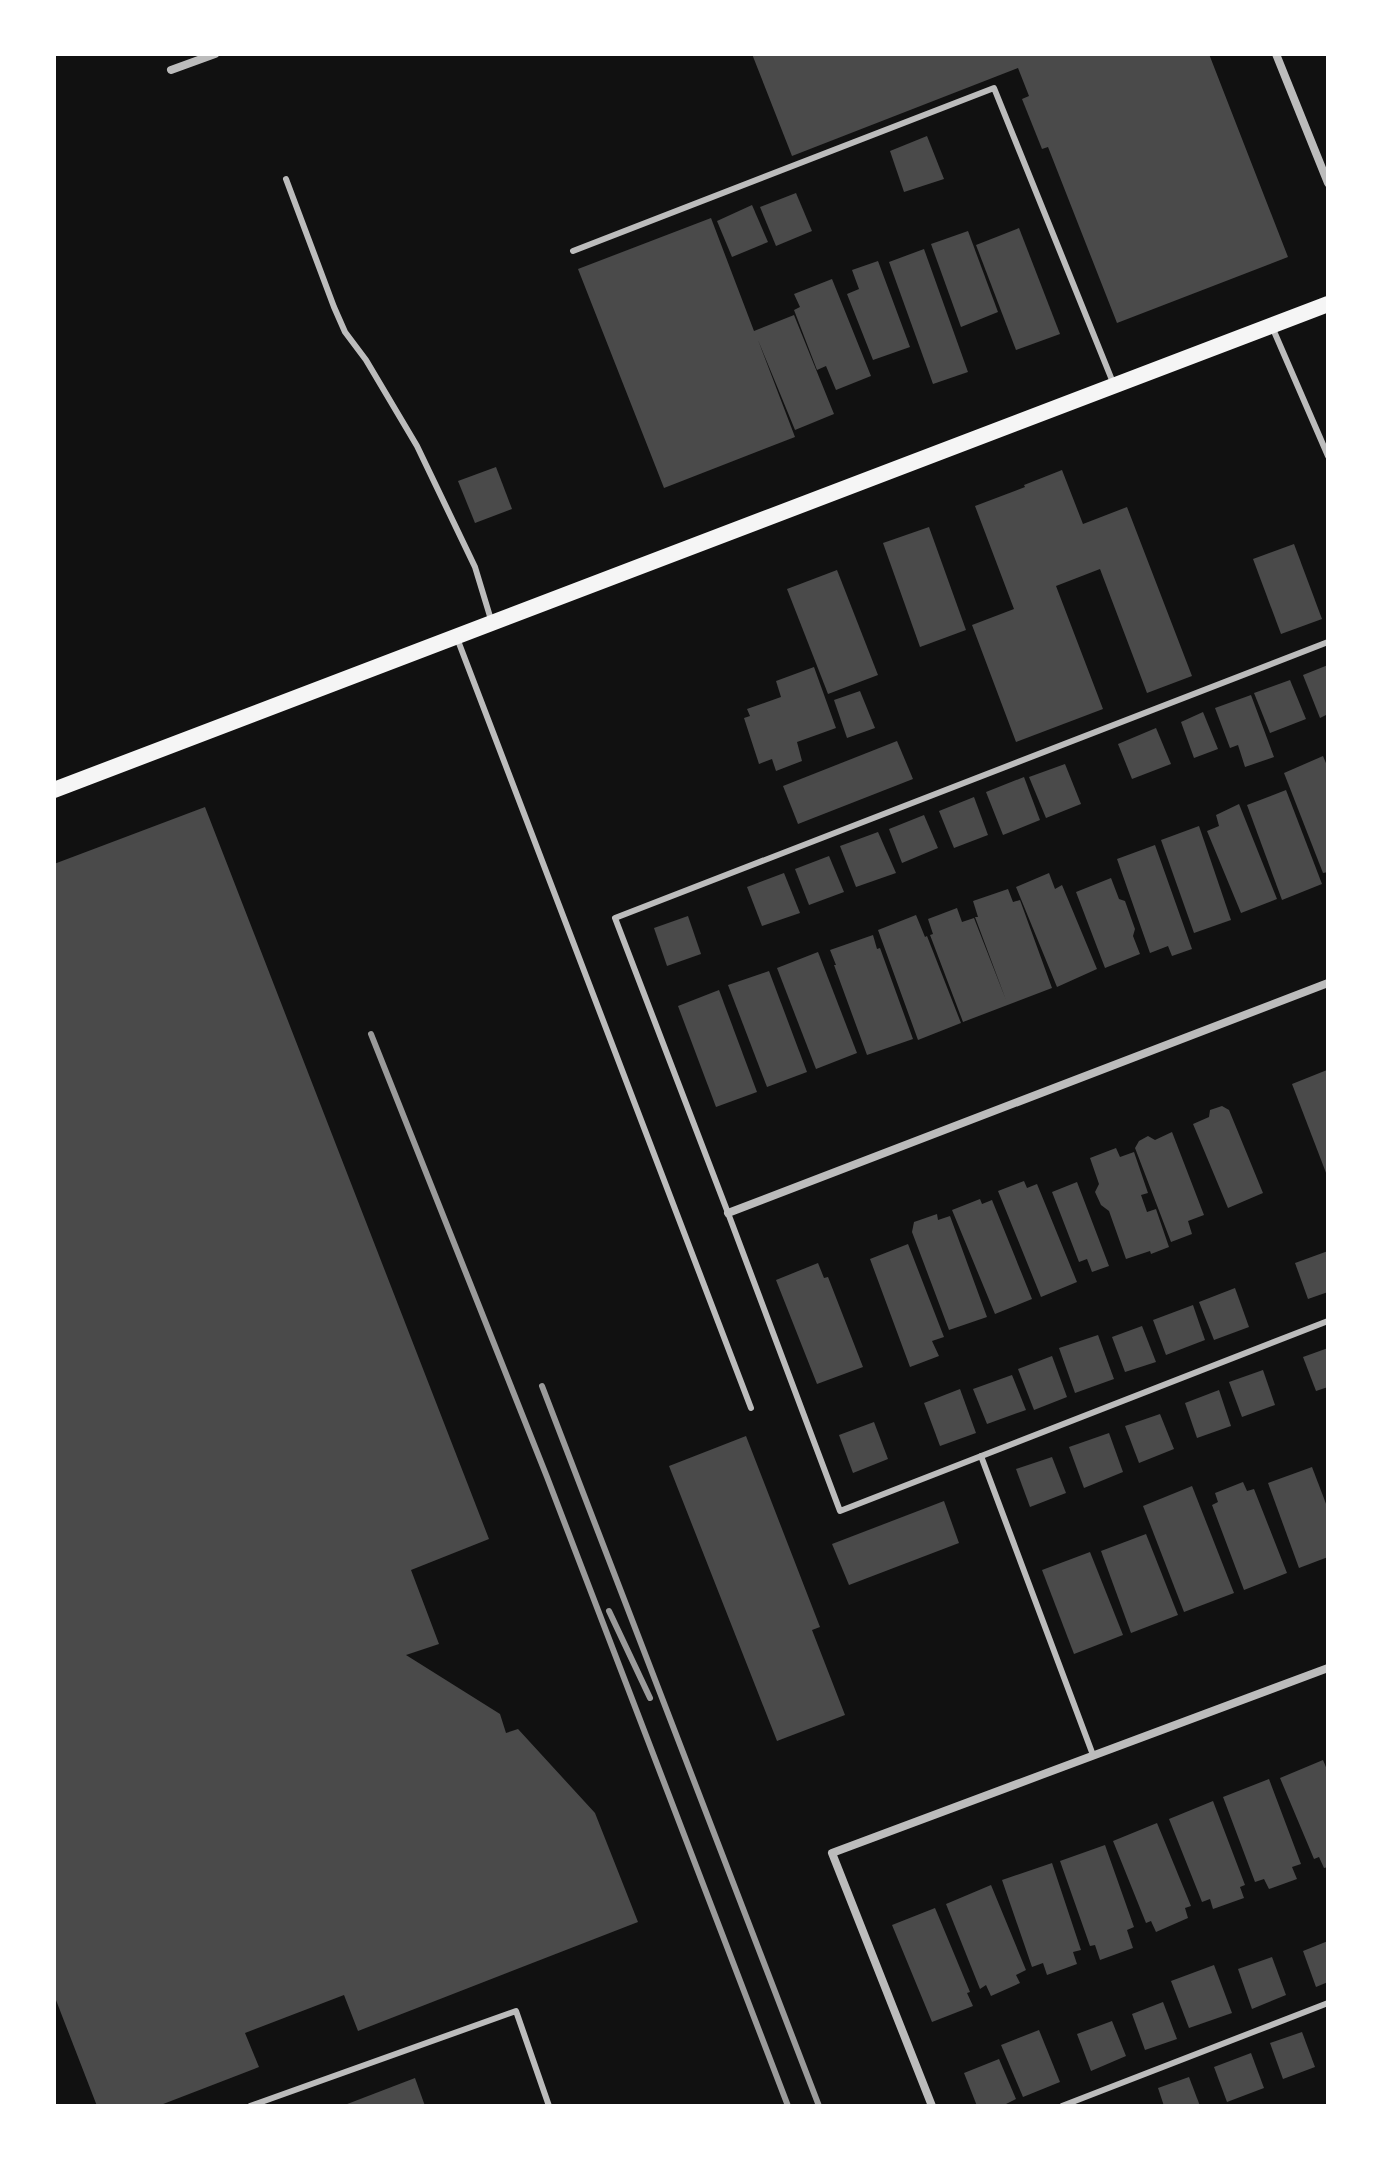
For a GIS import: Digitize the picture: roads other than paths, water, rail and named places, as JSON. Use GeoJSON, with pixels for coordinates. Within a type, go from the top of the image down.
{"type":"FeatureCollection","features":[{"type":"Feature","properties":{"kind":"main road"},"geometry":{"type":"LineString","coordinates":[[54,790],[1328,304]]}},
{"type":"Feature","properties":{"kind":"street"},"geometry":{"type":"LineString","coordinates":[[171,70],[215,54]]}},
{"type":"Feature","properties":{"kind":"street"},"geometry":{"type":"LineString","coordinates":[[1276,54],[1328,183]]}},
{"type":"Feature","properties":{"kind":"street"},"geometry":{"type":"LineString","coordinates":[[728,1213],[1328,983]]}},
{"type":"Feature","properties":{"kind":"street"},"geometry":{"type":"LineString","coordinates":[[932,2106],[832,1853],[1328,1668]]}},
{"type":"Feature","properties":{"kind":"lane"},"geometry":{"type":"LineString","coordinates":[[573,251],[994,88],[1114,385]]}},
{"type":"Feature","properties":{"kind":"lane"},"geometry":{"type":"LineString","coordinates":[[286,179],[345,332],[366,360],[417,446],[475,567],[492,623]]}},
{"type":"Feature","properties":{"kind":"lane"},"geometry":{"type":"LineString","coordinates":[[1271,325],[1328,456]]}},
{"type":"Feature","properties":{"kind":"lane"},"geometry":{"type":"LineString","coordinates":[[457,636],[751,1408]]}},
{"type":"Feature","properties":{"kind":"lane"},"geometry":{"type":"LineString","coordinates":[[1328,642],[615,918],[840,1511],[1328,1321]]}},
{"type":"Feature","properties":{"kind":"lane"},"geometry":{"type":"LineString","coordinates":[[981,1456],[1093,1755]]}},
{"type":"Feature","properties":{"kind":"lane"},"geometry":{"type":"LineString","coordinates":[[1062,2106],[1328,2003]]}},
{"type":"Feature","properties":{"kind":"lane"},"geometry":{"type":"LineString","coordinates":[[250,2106],[516,2011],[549,2106]]}},
{"type":"Feature","properties":{"kind":"railway"},"geometry":{"type":"LineString","coordinates":[[371,1034],[547,1477],[788,2106]]}},
{"type":"Feature","properties":{"kind":"railway"},"geometry":{"type":"LineString","coordinates":[[542,1386],[819,2106]]}},
{"type":"Feature","properties":{"kind":"railway"},"geometry":{"type":"LineString","coordinates":[[609,1611],[650,1698]]}}]}
